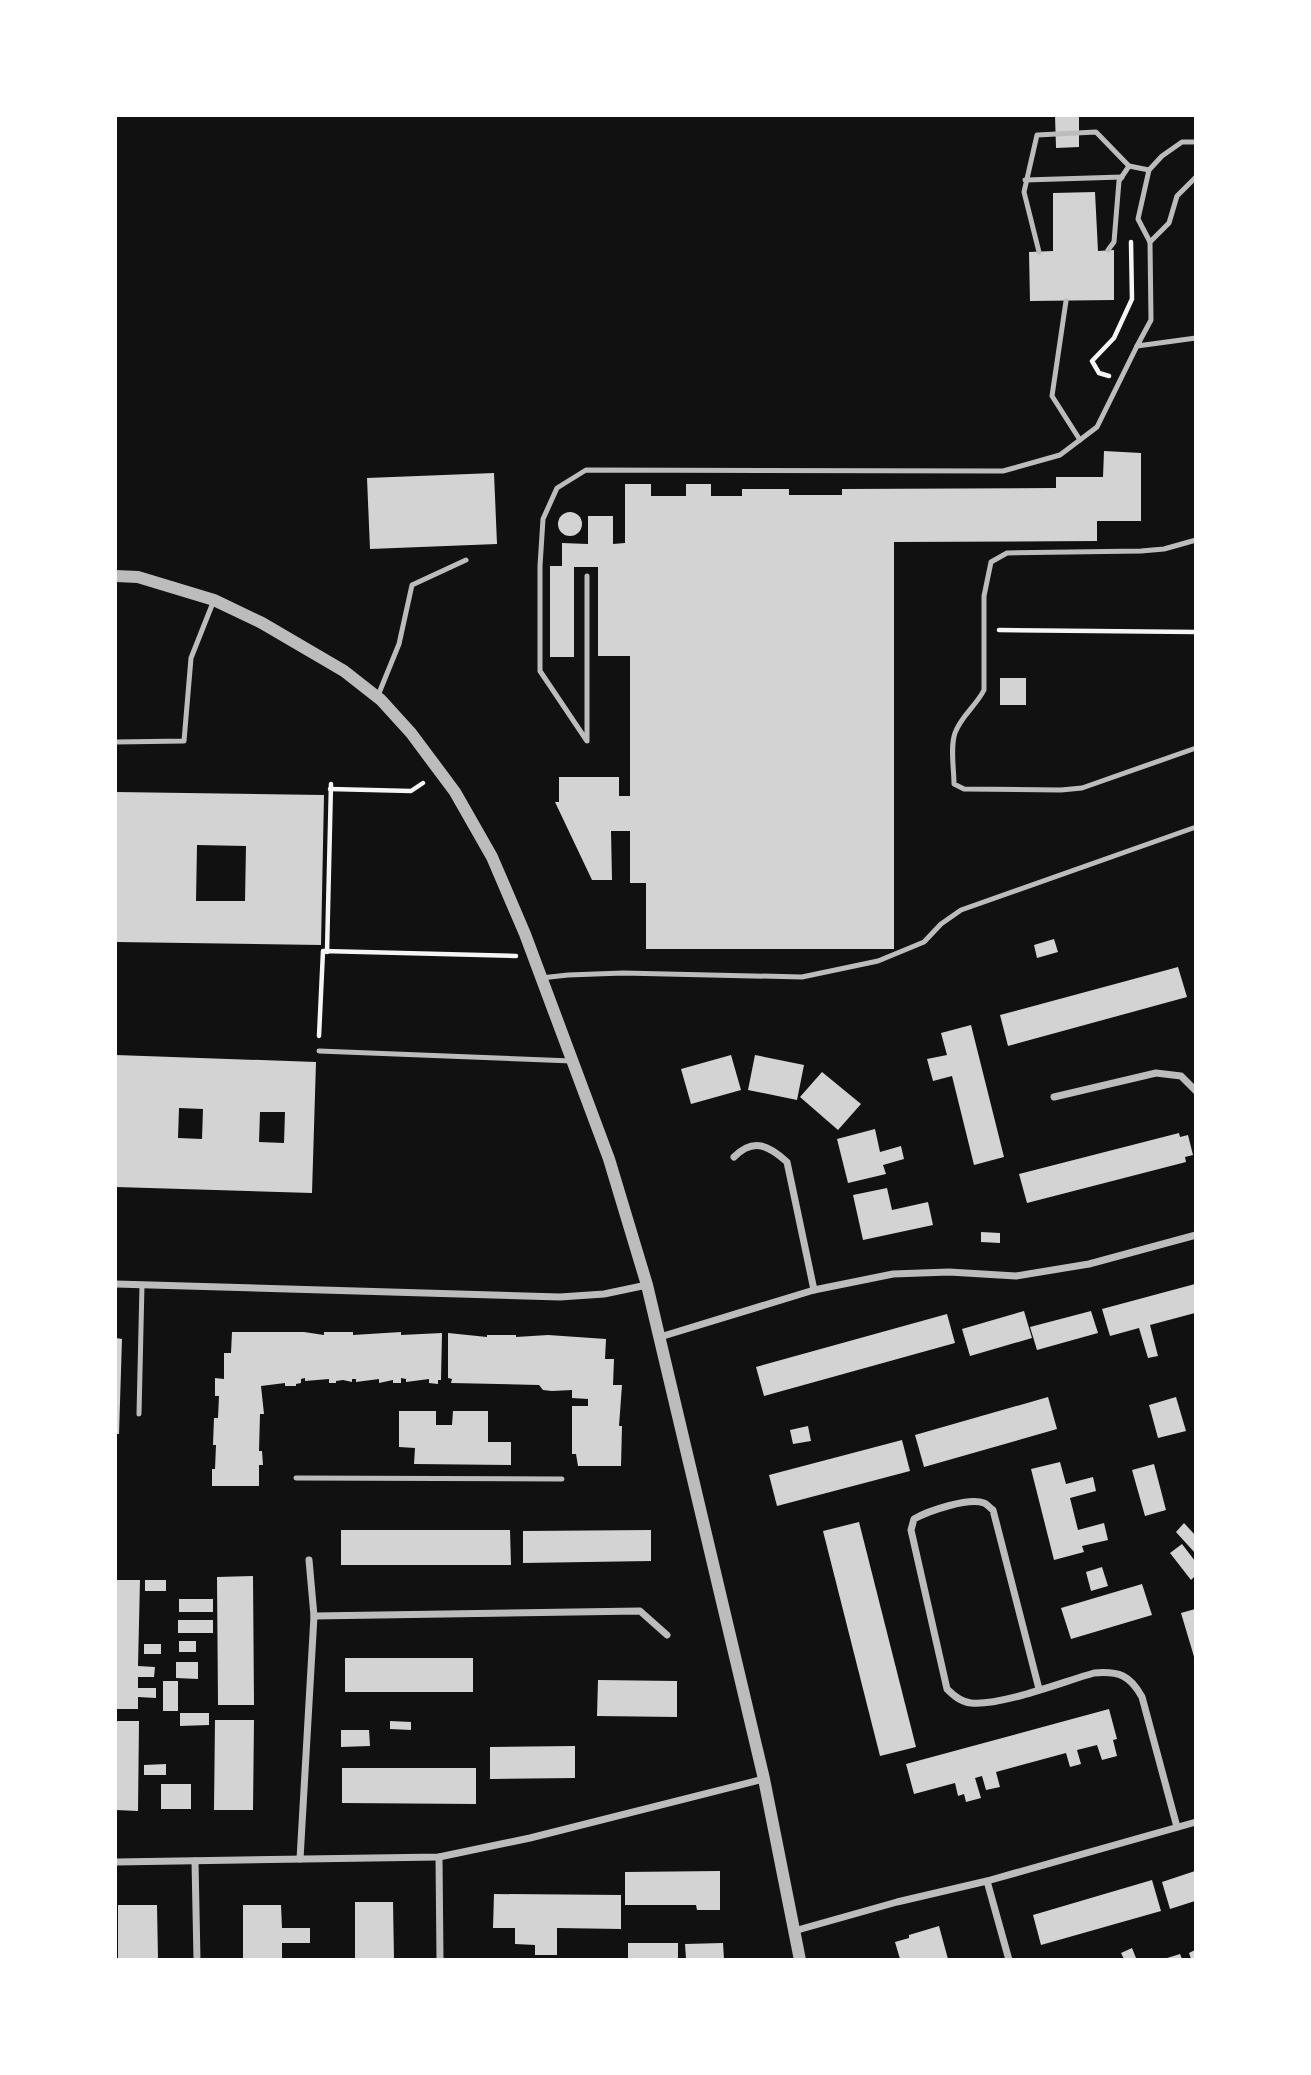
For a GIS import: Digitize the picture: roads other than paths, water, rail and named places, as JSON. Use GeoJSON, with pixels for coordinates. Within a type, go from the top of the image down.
{"type":"FeatureCollection","features":[{"type":"Feature","properties":{"kind":"street"},"geometry":{"type":"LineString","coordinates":[[116,576],[138,577],[214,600],[262,623],[344,671],[377,698],[411,733],[455,792],[492,857],[533,956],[609,1159],[647,1285],[764,1779],[800,1959]]}},
{"type":"Feature","properties":{"kind":"street"},"geometry":{"type":"LineString","coordinates":[[1054,1097],[1156,1073],[1181,1076],[1195,1091]]}},
{"type":"Feature","properties":{"kind":"street"},"geometry":{"type":"LineString","coordinates":[[734,1157],[743,1148],[758,1145],[774,1150],[787,1163],[814,1290]]}},
{"type":"Feature","properties":{"kind":"street"},"geometry":{"type":"LineString","coordinates":[[660,1337],[814,1290],[893,1274],[949,1272],[1016,1276],[1088,1264],[1195,1235]]}},
{"type":"Feature","properties":{"kind":"street"},"geometry":{"type":"LineString","coordinates":[[116,1284],[560,1297],[604,1294],[647,1285]]}},
{"type":"Feature","properties":{"kind":"street"},"geometry":{"type":"LineString","coordinates":[[1039,1689],[993,1510],[984,1503],[970,1501],[925,1513],[914,1519],[911,1530],[947,1689],[968,1703],[990,1703],[1105,1672],[1120,1675],[1133,1682],[1142,1697],[1177,1827]]}},
{"type":"Feature","properties":{"kind":"street"},"geometry":{"type":"LineString","coordinates":[[300,1859],[314,1616],[309,1560]]}},
{"type":"Feature","properties":{"kind":"street"},"geometry":{"type":"LineString","coordinates":[[314,1616],[640,1611],[667,1635]]}},
{"type":"Feature","properties":{"kind":"street"},"geometry":{"type":"LineString","coordinates":[[116,1862],[439,1857],[530,1838],[764,1779]]}},
{"type":"Feature","properties":{"kind":"street"},"geometry":{"type":"LineString","coordinates":[[794,1931],[897,1902],[987,1881],[1195,1822]]}},
{"type":"Feature","properties":{"kind":"street"},"geometry":{"type":"LineString","coordinates":[[439,1857],[440,1959]]}},
{"type":"Feature","properties":{"kind":"street"},"geometry":{"type":"LineString","coordinates":[[195,1861],[197,1959]]}},
{"type":"Feature","properties":{"kind":"street"},"geometry":{"type":"LineString","coordinates":[[987,1881],[1009,1959]]}},
{"type":"Feature","properties":{"kind":"lane"},"geometry":{"type":"LineString","coordinates":[[1039,252],[1024,192],[1037,135],[1096,132],[1129,166],[1149,170]]}},
{"type":"Feature","properties":{"kind":"lane"},"geometry":{"type":"LineString","coordinates":[[587,576],[587,741],[540,671],[543,519],[557,488],[586,470],[1003,471],[1060,456],[1097,427],[1151,320],[1150,243],[1139,219],[1149,170],[1162,156],[1182,142],[1195,142]]}},
{"type":"Feature","properties":{"kind":"lane"},"geometry":{"type":"LineString","coordinates":[[1108,250],[1114,242],[1119,181],[1129,166]]}},
{"type":"Feature","properties":{"kind":"lane"},"geometry":{"type":"LineString","coordinates":[[1025,180],[1122,177]]}},
{"type":"Feature","properties":{"kind":"lane"},"geometry":{"type":"LineString","coordinates":[[1150,243],[1169,223],[1177,196],[1195,177]]}},
{"type":"Feature","properties":{"kind":"lane"},"geometry":{"type":"LineString","coordinates":[[1066,301],[1052,396],[1080,440]]}},
{"type":"Feature","properties":{"kind":"lane"},"geometry":{"type":"LineString","coordinates":[[1138,346],[1195,338]]}},
{"type":"Feature","properties":{"kind":"lane"},"geometry":{"type":"LineString","coordinates":[[1195,540],[1164,549],[1142,551],[1007,553],[991,562],[986,577],[984,690],[978,703],[954,734],[954,784],[964,789],[1082,788],[1195,748]]}},
{"type":"Feature","properties":{"kind":"lane"},"geometry":{"type":"LineString","coordinates":[[377,698],[399,644],[412,585],[466,560]]}},
{"type":"Feature","properties":{"kind":"lane"},"geometry":{"type":"LineString","coordinates":[[116,742],[184,741],[191,658],[214,600]]}},
{"type":"Feature","properties":{"kind":"lane"},"geometry":{"type":"LineString","coordinates":[[541,978],[623,973],[802,977],[878,961],[924,942],[941,924],[961,910],[1195,827]]}},
{"type":"Feature","properties":{"kind":"lane"},"geometry":{"type":"LineString","coordinates":[[319,1051],[572,1061]]}},
{"type":"Feature","properties":{"kind":"lane"},"geometry":{"type":"LineString","coordinates":[[139,1414],[142,1285]]}},
{"type":"Feature","properties":{"kind":"lane"},"geometry":{"type":"LineString","coordinates":[[296,1478],[562,1479]]}}]}
